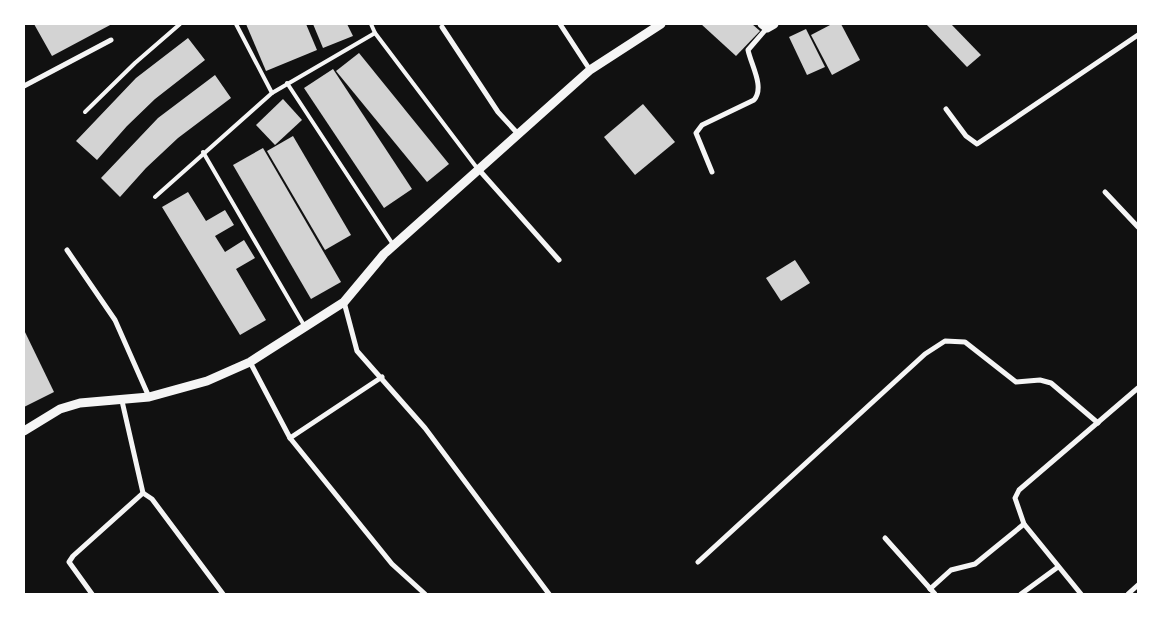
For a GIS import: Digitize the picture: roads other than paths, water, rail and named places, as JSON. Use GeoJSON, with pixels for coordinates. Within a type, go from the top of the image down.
{"type":"FeatureCollection","features":[{"type":"Feature","properties":{"kind":"street"},"geometry":{"type":"LineString","coordinates":[[560,24],[590,70]]}},
{"type":"Feature","properties":{"kind":"street"},"geometry":{"type":"LineString","coordinates":[[24,431],[60,409],[80,402],[122,401],[183,389],[250,362],[305,327],[344,302],[370,270],[394,246],[519,136],[590,70],[661,24]]}},
{"type":"Feature","properties":{"kind":"street"},"geometry":{"type":"LineString","coordinates":[[712,172],[696,134],[702,125],[754,100],[758,95],[759,88],[748,50],[768,25]]}},
{"type":"Feature","properties":{"kind":"street"},"geometry":{"type":"LineString","coordinates":[[442,27],[498,112],[519,136]]}},
{"type":"Feature","properties":{"kind":"street"},"geometry":{"type":"LineString","coordinates":[[946,110],[966,136],[977,144],[1138,35]]}},
{"type":"Feature","properties":{"kind":"street"},"geometry":{"type":"LineString","coordinates":[[24,86],[111,40]]}},
{"type":"Feature","properties":{"kind":"street"},"geometry":{"type":"LineString","coordinates":[[480,171],[559,260]]}},
{"type":"Feature","properties":{"kind":"street"},"geometry":{"type":"LineString","coordinates":[[1106,192],[1138,227]]}},
{"type":"Feature","properties":{"kind":"street"},"geometry":{"type":"LineString","coordinates":[[67,250],[115,320],[149,397]]}},
{"type":"Feature","properties":{"kind":"street"},"geometry":{"type":"LineString","coordinates":[[344,302],[357,350],[424,428],[549,594]]}},
{"type":"Feature","properties":{"kind":"street"},"geometry":{"type":"LineString","coordinates":[[698,562],[925,354],[945,341],[965,342],[1016,382],[1040,380],[1051,383],[1098,423]]}},
{"type":"Feature","properties":{"kind":"street"},"geometry":{"type":"LineString","coordinates":[[250,362],[290,438],[392,564],[425,594]]}},
{"type":"Feature","properties":{"kind":"street"},"geometry":{"type":"LineString","coordinates":[[290,438],[382,377]]}},
{"type":"Feature","properties":{"kind":"street"},"geometry":{"type":"LineString","coordinates":[[1081,594],[1024,524],[1015,498],[1019,490],[1138,388]]}},
{"type":"Feature","properties":{"kind":"street"},"geometry":{"type":"LineString","coordinates":[[122,401],[143,493],[152,499],[223,594]]}},
{"type":"Feature","properties":{"kind":"street"},"geometry":{"type":"LineString","coordinates":[[92,594],[70,562],[72,556],[143,493]]}},
{"type":"Feature","properties":{"kind":"street"},"geometry":{"type":"LineString","coordinates":[[930,589],[951,570],[975,564],[1024,524]]}},
{"type":"Feature","properties":{"kind":"street"},"geometry":{"type":"LineString","coordinates":[[885,538],[935,594]]}},
{"type":"Feature","properties":{"kind":"street"},"geometry":{"type":"LineString","coordinates":[[1021,594],[1058,567]]}},
{"type":"Feature","properties":{"kind":"street"},"geometry":{"type":"LineString","coordinates":[[1128,594],[1138,585]]}},
{"type":"Feature","properties":{"kind":"lane"},"geometry":{"type":"LineString","coordinates":[[85,112],[135,63],[180,24]]}},
{"type":"Feature","properties":{"kind":"lane"},"geometry":{"type":"LineString","coordinates":[[236,24],[272,93]]}},
{"type":"Feature","properties":{"kind":"lane"},"geometry":{"type":"LineString","coordinates":[[370,24],[374,33],[480,171]]}},
{"type":"Feature","properties":{"kind":"lane"},"geometry":{"type":"LineString","coordinates":[[154,197],[272,93],[374,33]]}},
{"type":"Feature","properties":{"kind":"lane"},"geometry":{"type":"LineString","coordinates":[[287,83],[394,246]]}},
{"type":"Feature","properties":{"kind":"lane"},"geometry":{"type":"LineString","coordinates":[[203,152],[305,327]]}}]}
